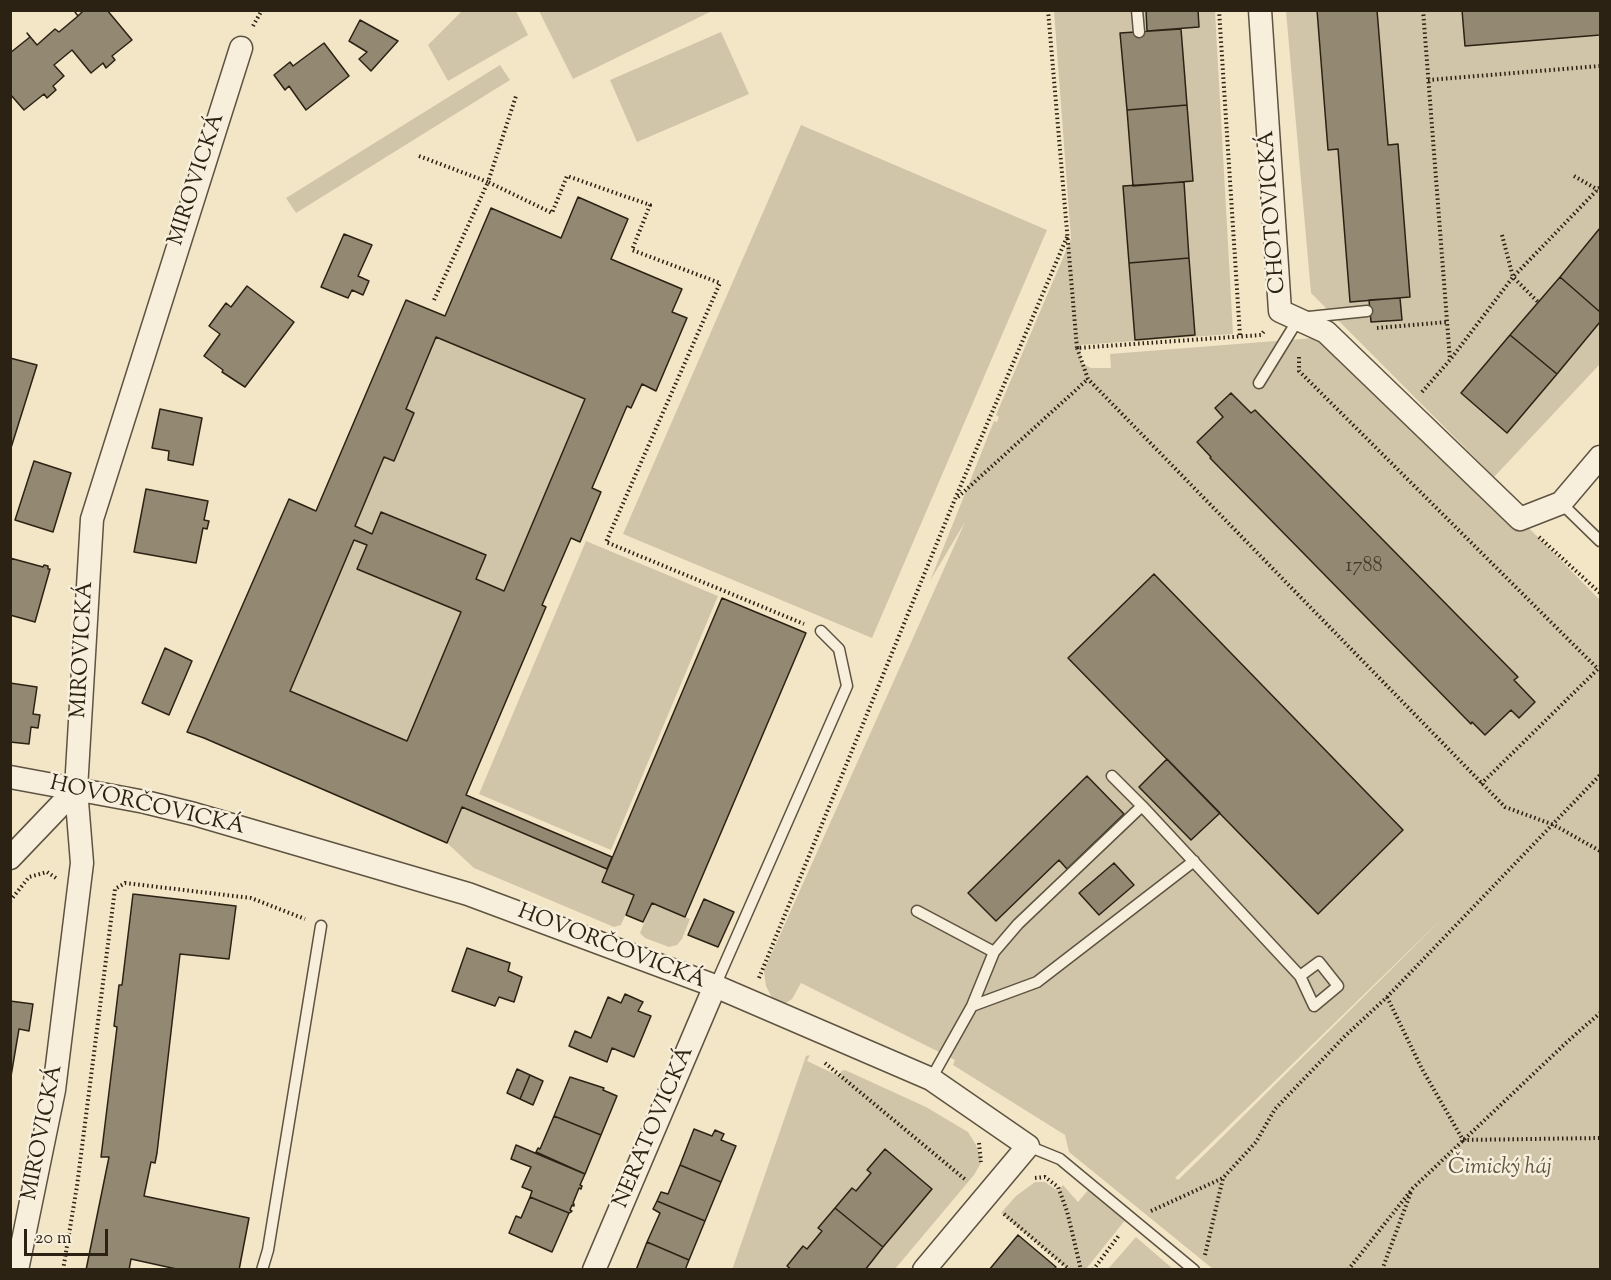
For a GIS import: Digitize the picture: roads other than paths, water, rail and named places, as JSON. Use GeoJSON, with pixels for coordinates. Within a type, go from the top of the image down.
{"type":"FeatureCollection","features":[{"type":"Feature","properties":{"kind":"street","name":"CHOTOVICKÁ"},"geometry":{"type":"LineString","coordinates":[[1260,10],[1289,321],[1326,332],[1520,519],[1561,504]]}},
{"type":"Feature","properties":{"kind":"street","name":"MIROVICKÁ"},"geometry":{"type":"LineString","coordinates":[[17,1269],[56,1078],[82,863],[76,789],[92,519],[241,48]]}},
{"type":"Feature","properties":{"kind":"street"},"geometry":{"type":"LineString","coordinates":[[1561,504],[1600,457]]}},
{"type":"Feature","properties":{"kind":"street","name":"HOVORČOVICKÁ"},"geometry":{"type":"LineString","coordinates":[[10,777],[194,814],[468,894],[715,986],[931,1079],[1028,1146]]}},
{"type":"Feature","properties":{"kind":"street"},"geometry":{"type":"LineString","coordinates":[[10,858],[76,789]]}},
{"type":"Feature","properties":{"kind":"street","name":"NERATOVICKÁ"},"geometry":{"type":"LineString","coordinates":[[594,1269],[715,986]]}},
{"type":"Feature","properties":{"kind":"street"},"geometry":{"type":"LineString","coordinates":[[924,1269],[979,1192],[1028,1146]]}},
{"type":"Feature","properties":{"kind":"lane"},"geometry":{"type":"LineString","coordinates":[[1137,10],[1139,32]]}},
{"type":"Feature","properties":{"kind":"lane"},"geometry":{"type":"LineString","coordinates":[[1259,383],[1289,321],[1367,311]]}},
{"type":"Feature","properties":{"kind":"lane"},"geometry":{"type":"LineString","coordinates":[[1561,504],[1600,541]]}},
{"type":"Feature","properties":{"kind":"lane"},"geometry":{"type":"LineString","coordinates":[[715,986],[847,686],[839,649],[821,631]]}},
{"type":"Feature","properties":{"kind":"lane"},"geometry":{"type":"LineString","coordinates":[[1112,776],[1300,976]]}},
{"type":"Feature","properties":{"kind":"lane"},"geometry":{"type":"LineString","coordinates":[[931,1079],[972,1006],[994,952],[1018,924],[1142,806]]}},
{"type":"Feature","properties":{"kind":"lane"},"geometry":{"type":"LineString","coordinates":[[972,1006],[1037,982],[1194,861]]}},
{"type":"Feature","properties":{"kind":"lane"},"geometry":{"type":"LineString","coordinates":[[917,911],[994,952]]}},
{"type":"Feature","properties":{"kind":"lane"},"geometry":{"type":"LineString","coordinates":[[262,1269],[268,1250],[321,926]]}},
{"type":"Feature","properties":{"kind":"lane"},"geometry":{"type":"LineString","coordinates":[[1028,1146],[1060,1159],[1194,1269]]}},
{"type":"Feature","properties":{"kind":"park label","name":"Čimický háj"},"geometry":{"type":"Point","coordinates":[1500,1169]}}]}
